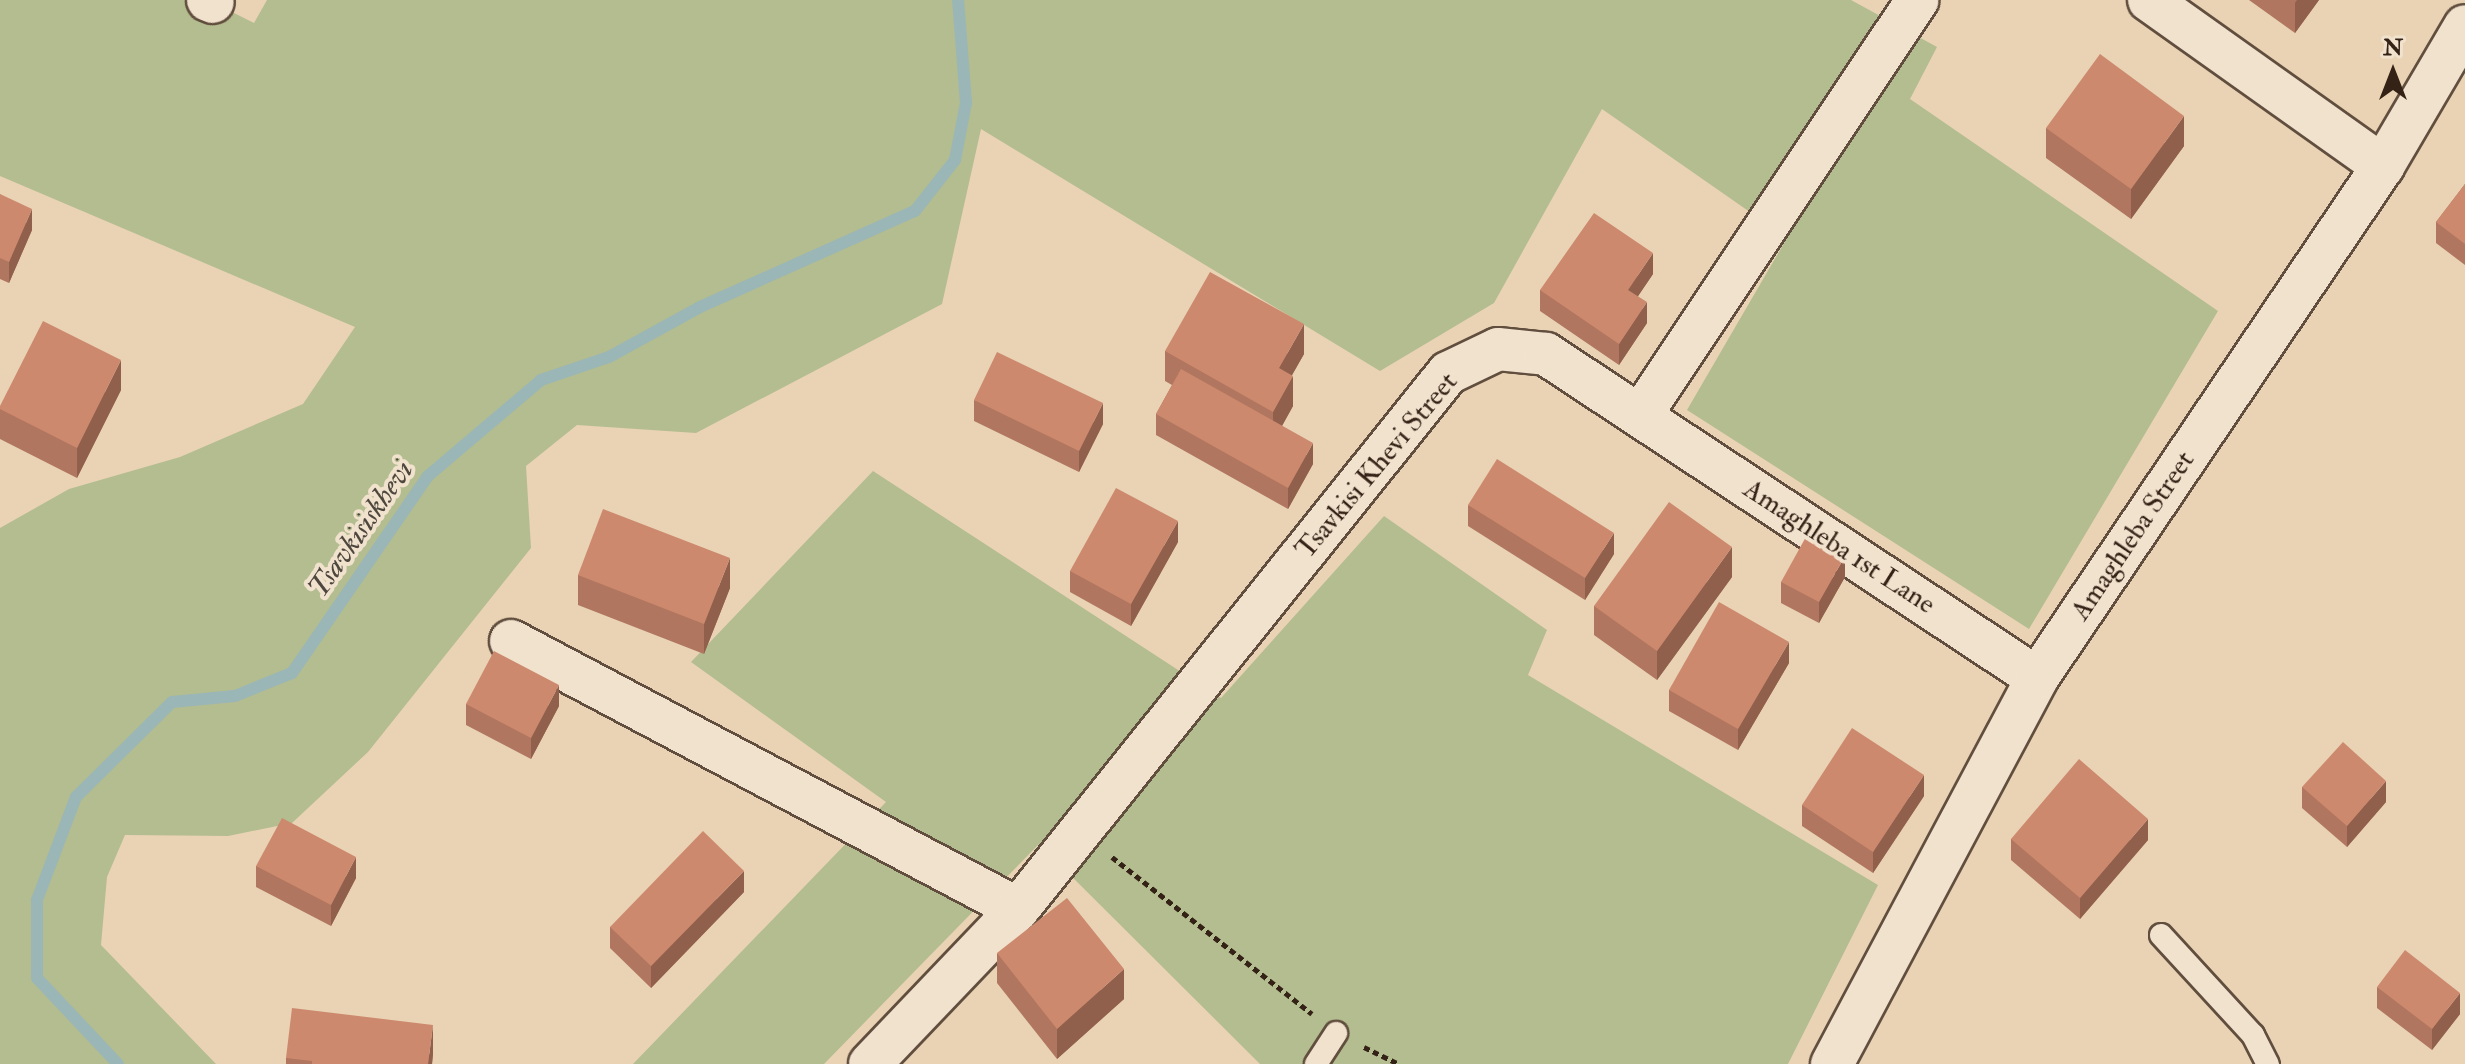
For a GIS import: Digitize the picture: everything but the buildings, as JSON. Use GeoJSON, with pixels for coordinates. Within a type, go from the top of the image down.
{"type":"FeatureCollection","features":[{"type":"Feature","properties":{"kind":"street"},"geometry":{"type":"LineString","coordinates":[[1640,416],[1917,0]]}},
{"type":"Feature","properties":{"kind":"street"},"geometry":{"type":"LineString","coordinates":[[2149,0],[2383,166]]}},
{"type":"Feature","properties":{"kind":"street","name":"Amaghleba Street"},"geometry":{"type":"LineString","coordinates":[[1832,1064],[2037,678],[2383,166],[2465,26]]}},
{"type":"Feature","properties":{"kind":"street","name":"Tsavkisi Khevi Street"},"geometry":{"type":"LineString","coordinates":[[870,1064],[1018,909],[1448,373],[1498,349],[1546,354],[1640,416]]}},
{"type":"Feature","properties":{"kind":"street","name":"Amaghleba 1st Lane"},"geometry":{"type":"LineString","coordinates":[[1640,416],[2037,678]]}},
{"type":"Feature","properties":{"kind":"street"},"geometry":{"type":"LineString","coordinates":[[511,641],[1018,909]]}},
{"type":"Feature","properties":{"kind":"lane"},"geometry":{"type":"LineString","coordinates":[[2161,935],[2253,1035],[2268,1064]]}},
{"type":"Feature","properties":{"kind":"lane"},"geometry":{"type":"LineString","coordinates":[[1316,1064],[1336,1033]]}},
{"type":"Feature","properties":{"kind":"path"},"geometry":{"type":"LineString","coordinates":[[1079,832],[1336,1033],[1399,1064]]}},
{"type":"Feature","properties":{"kind":"green space"},"geometry":{"type":"Polygon","coordinates":[[[0,0],[208,0],[254,23],[267,0],[1851,0],[1937,47],[1910,99],[2218,311],[2029,629],[1687,410],[1787,238],[1602,109],[1494,303],[1380,371],[981,129],[942,304],[696,433],[577,425],[526,466],[531,548],[368,752],[292,823],[228,836],[125,835],[107,877],[101,945],[216,1064],[0,1064],[0,528],[69,489],[180,457],[303,404],[355,327],[0,176],[0,0]]]}},
{"type":"Feature","properties":{"kind":"green space"},"geometry":{"type":"Polygon","coordinates":[[[873,471],[1221,698],[1384,516],[1547,630],[1528,675],[1878,885],[1788,1064],[1260,1064],[1039,844],[824,1064],[633,1064],[886,802],[691,662],[873,471]]]}},
{"type":"Feature","properties":{"kind":"waterway","name":"Tsavkisiskhevi"},"geometry":{"type":"LineString","coordinates":[[118,1064],[37,978],[37,900],[76,797],[172,702],[235,696],[292,673],[428,476],[541,380],[609,357],[700,307],[915,211],[955,160],[966,103],[958,0]]}}]}
